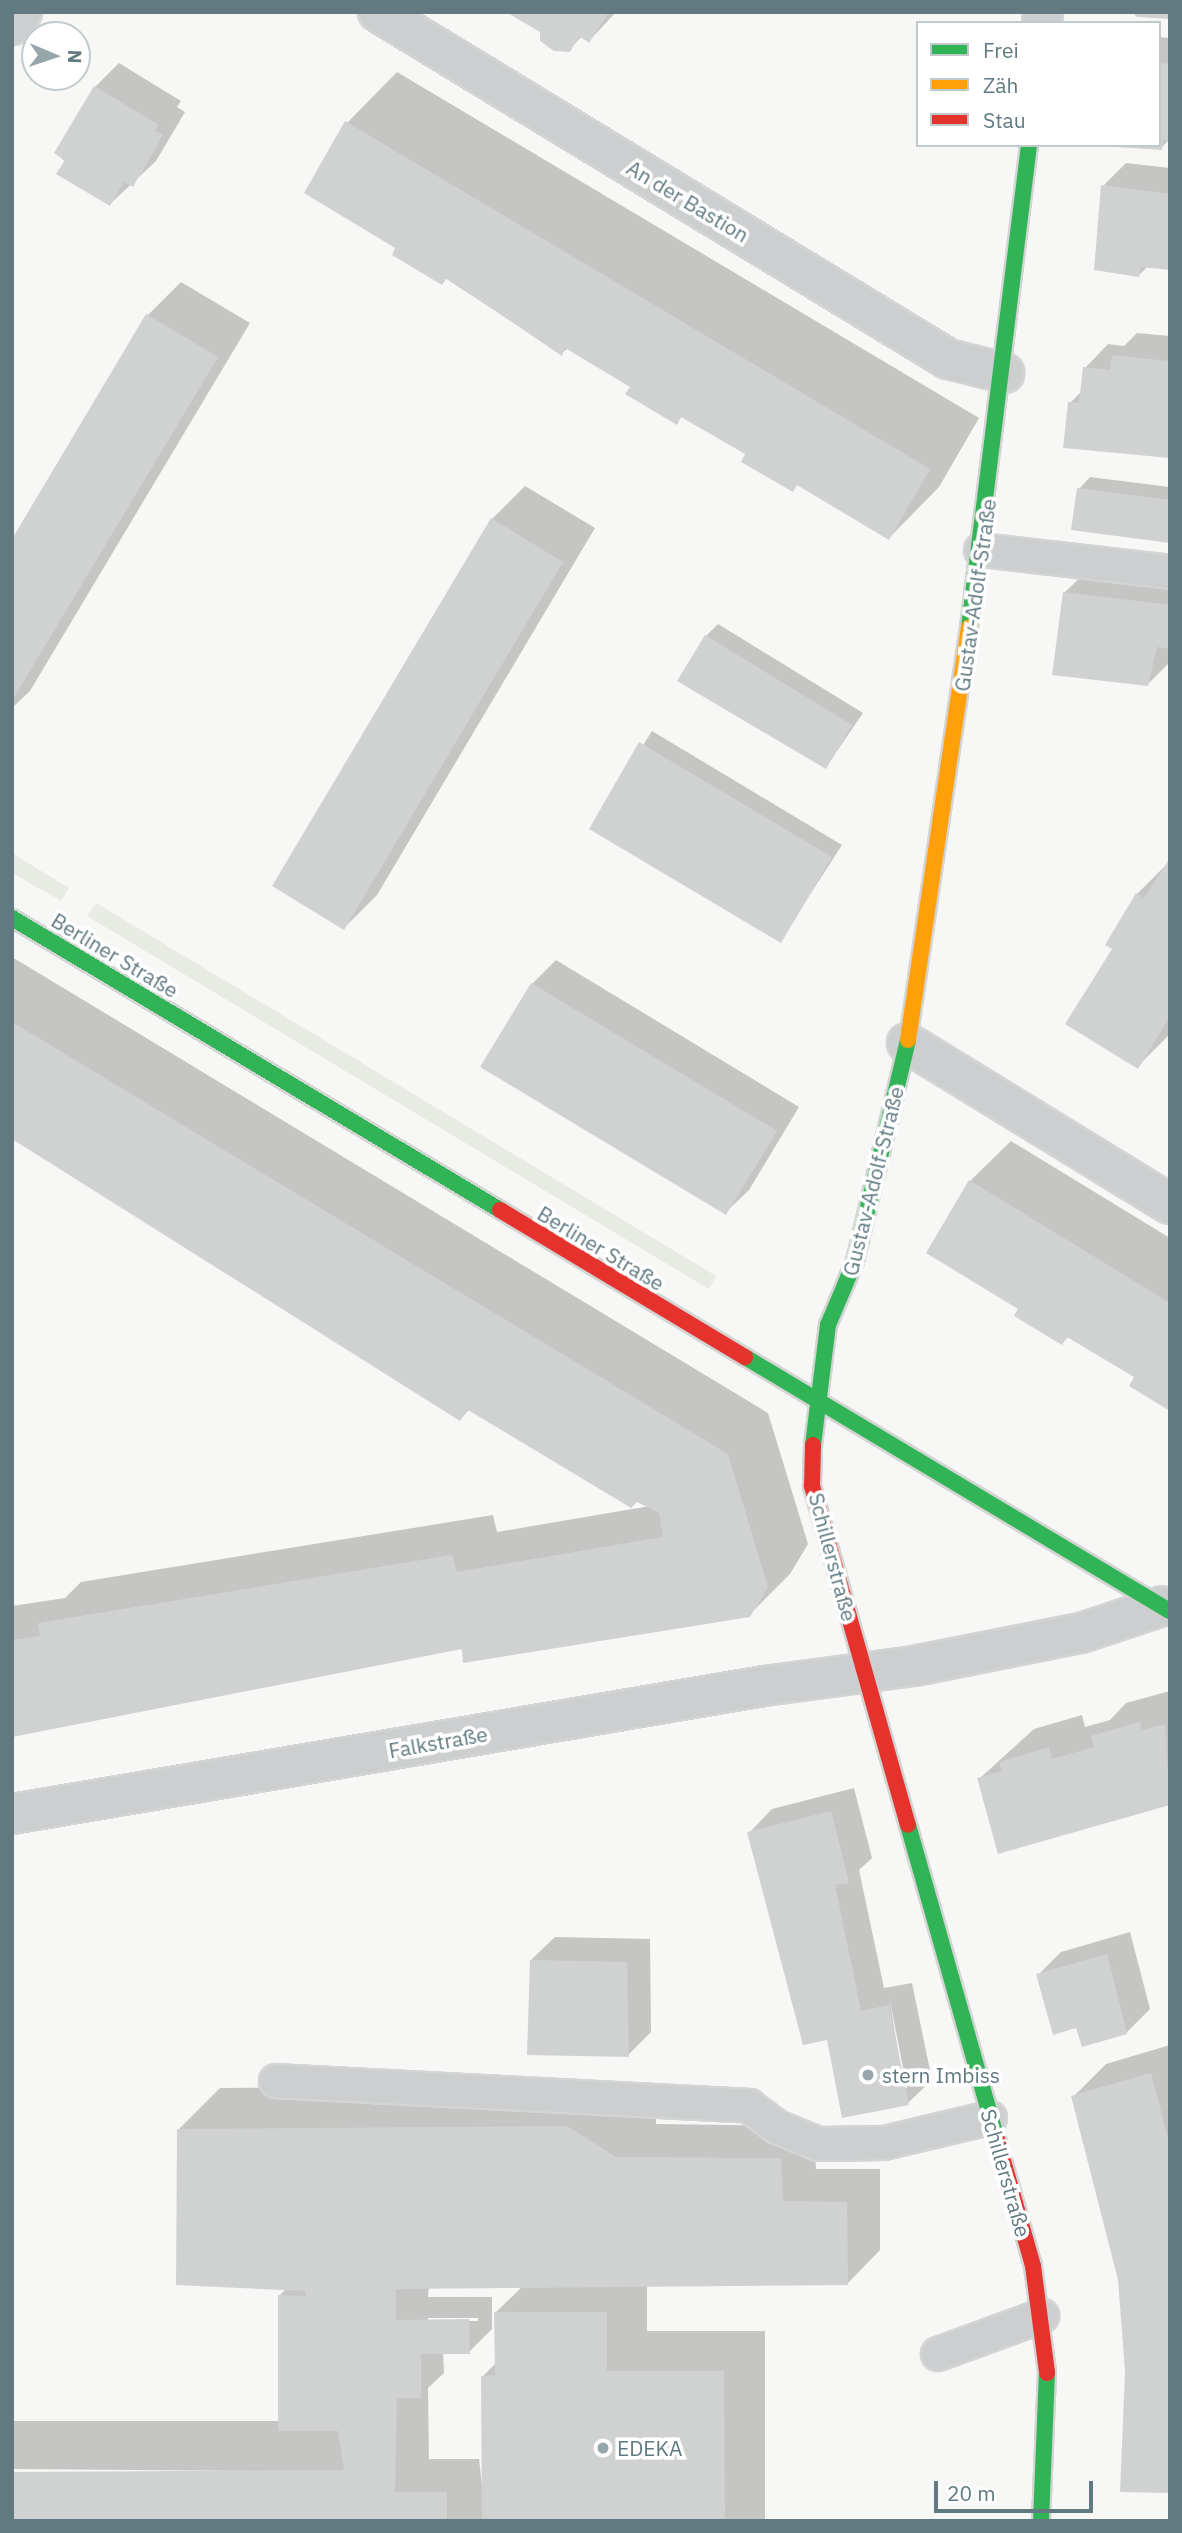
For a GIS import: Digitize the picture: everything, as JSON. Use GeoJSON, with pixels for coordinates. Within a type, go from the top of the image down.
{"type":"FeatureCollection","features":[{"type":"Feature","properties":{"kind":"street"},"geometry":{"type":"LineString","coordinates":[[12,25],[22,12]]}},
{"type":"Feature","properties":{"kind":"street","name":"An der Bastion"},"geometry":{"type":"LineString","coordinates":[[378,12],[948,359],[1004,373]]}},
{"type":"Feature","properties":{"kind":"street","name":"Gustav-Adolf-Straße"},"geometry":{"type":"LineString","coordinates":[[816,1398],[828,1325],[855,1261],[907,1043],[981,550],[1029,147]]}},
{"type":"Feature","properties":{"kind":"street","name":"Berliner Straße"},"geometry":{"type":"LineString","coordinates":[[12,918],[1166,1608]]}},
{"type":"Feature","properties":{"kind":"street"},"geometry":{"type":"LineString","coordinates":[[907,1043],[1170,1203]]}},
{"type":"Feature","properties":{"kind":"street","name":"Schillerstraße"},"geometry":{"type":"LineString","coordinates":[[816,1398],[814,1496],[990,2118],[1042,2316],[1046,2376],[1041,2521]]}},
{"type":"Feature","properties":{"kind":"street"},"geometry":{"type":"LineString","coordinates":[[865,1673],[1082,1633],[1166,1608]]}},
{"type":"Feature","properties":{"kind":"street","name":"Falkstraße"},"geometry":{"type":"LineString","coordinates":[[12,1814],[865,1673]]}},
{"type":"Feature","properties":{"kind":"lane"},"geometry":{"type":"LineString","coordinates":[[981,550],[1170,572]]}},
{"type":"Feature","properties":{"kind":"lane"},"geometry":{"type":"LineString","coordinates":[[276,2081],[749,2105],[778,2127],[818,2144],[884,2143],[990,2118]]}},
{"type":"Feature","properties":{"kind":"lane"},"geometry":{"type":"LineString","coordinates":[[938,2354],[1042,2316]]}},
{"type":"Feature","properties":{"kind":"shaded area"},"geometry":{"type":"Polygon","coordinates":[[[12,853],[69,888],[61,901],[12,873],[12,853]]]}},
{"type":"Feature","properties":{"kind":"shaded area"},"geometry":{"type":"Polygon","coordinates":[[[96,903],[716,1276],[709,1289],[87,916],[96,903]]]}},
{"type":"Feature","properties":{"kind":"building"},"geometry":{"type":"Polygon","coordinates":[[[506,12],[609,12],[589,43],[579,36],[570,52],[554,51],[540,41],[540,32],[506,12]]]}},
{"type":"Feature","properties":{"kind":"building"},"geometry":{"type":"Polygon","coordinates":[[[1132,12],[1170,12],[1170,19],[1137,17],[1132,12]]]}},
{"type":"Feature","properties":{"kind":"building"},"geometry":{"type":"Polygon","coordinates":[[[1161,62],[1170,64],[1170,141],[1163,140],[1162,150],[1115,147],[1161,147],[1161,62]]]}},
{"type":"Feature","properties":{"kind":"building"},"geometry":{"type":"Polygon","coordinates":[[[94,86],[159,125],[155,131],[163,135],[133,187],[124,182],[110,206],[56,174],[65,160],[54,153],[94,86]]]}},
{"type":"Feature","properties":{"kind":"building"},"geometry":{"type":"Polygon","coordinates":[[[345,121],[930,469],[889,540],[797,485],[793,492],[741,462],[745,454],[681,417],[677,425],[625,394],[630,387],[565,348],[562,356],[447,278],[442,285],[392,255],[395,248],[304,193],[345,121]]]}},
{"type":"Feature","properties":{"kind":"building"},"geometry":{"type":"Polygon","coordinates":[[[1101,185],[1170,194],[1170,270],[1141,267],[1139,277],[1094,270],[1101,185]]]}},
{"type":"Feature","properties":{"kind":"building"},"geometry":{"type":"Polygon","coordinates":[[[146,314],[218,357],[12,701],[12,539],[146,314]]]}},
{"type":"Feature","properties":{"kind":"building"},"geometry":{"type":"Polygon","coordinates":[[[1112,355],[1169,361],[1170,458],[1063,448],[1068,402],[1079,403],[1083,367],[1110,370],[1112,355]]]}},
{"type":"Feature","properties":{"kind":"building"},"geometry":{"type":"Polygon","coordinates":[[[1077,488],[1170,500],[1170,543],[1071,530],[1077,488]]]}},
{"type":"Feature","properties":{"kind":"building"},"geometry":{"type":"Polygon","coordinates":[[[491,518],[563,562],[344,930],[272,886],[491,518]]]}},
{"type":"Feature","properties":{"kind":"building"},"geometry":{"type":"Polygon","coordinates":[[[1063,592],[1170,605],[1170,649],[1157,647],[1148,686],[1052,675],[1063,592]]]}},
{"type":"Feature","properties":{"kind":"building"},"geometry":{"type":"Polygon","coordinates":[[[705,635],[852,725],[826,769],[677,681],[705,635]]]}},
{"type":"Feature","properties":{"kind":"building"},"geometry":{"type":"Polygon","coordinates":[[[639,742],[832,857],[781,943],[589,829],[639,742]]]}},
{"type":"Feature","properties":{"kind":"building"},"geometry":{"type":"Polygon","coordinates":[[[1170,858],[1170,1016],[1138,1069],[1065,1024],[1112,949],[1105,945],[1136,893],[1144,898],[1170,858]]]}},
{"type":"Feature","properties":{"kind":"building"},"geometry":{"type":"Polygon","coordinates":[[[531,983],[777,1131],[726,1215],[480,1067],[531,983]]]}},
{"type":"Feature","properties":{"kind":"building"},"geometry":{"type":"Polygon","coordinates":[[[12,1022],[728,1454],[768,1587],[750,1617],[463,1663],[462,1649],[12,1737],[12,1640],[40,1636],[38,1623],[452,1555],[457,1572],[663,1537],[659,1513],[637,1502],[631,1508],[468,1410],[460,1421],[12,1139],[12,1022]]]}},
{"type":"Feature","properties":{"kind":"building"},"geometry":{"type":"Polygon","coordinates":[[[969,1180],[1170,1303],[1170,1411],[1129,1386],[1134,1377],[1067,1337],[1062,1345],[1014,1316],[1018,1309],[926,1253],[969,1180]]]}},
{"type":"Feature","properties":{"kind":"building"},"geometry":{"type":"Polygon","coordinates":[[[1140,1722],[1142,1730],[1165,1724],[1170,1805],[998,1854],[977,1778],[1002,1771],[999,1762],[1049,1747],[1052,1759],[1094,1747],[1091,1736],[1140,1722]]]}},
{"type":"Feature","properties":{"kind":"building"},"geometry":{"type":"Polygon","coordinates":[[[831,1811],[849,1883],[835,1885],[861,2011],[889,2005],[909,2105],[842,2118],[827,2040],[803,2045],[747,1832],[831,1811]]]}},
{"type":"Feature","properties":{"kind":"building"},"geometry":{"type":"Polygon","coordinates":[[[1107,1954],[1127,2034],[1082,2047],[1076,2028],[1053,2035],[1036,1974],[1107,1954]]]}},
{"type":"Feature","properties":{"kind":"building"},"geometry":{"type":"Polygon","coordinates":[[[530,1960],[627,1962],[629,2057],[527,2055],[530,1960]]]}},
{"type":"Feature","properties":{"kind":"building"},"geometry":{"type":"Polygon","coordinates":[[[1151,2073],[1170,2146],[1170,2493],[1120,2492],[1125,2372],[1118,2280],[1071,2096],[1151,2073]]]}},
{"type":"Feature","properties":{"kind":"building"},"geometry":{"type":"Polygon","coordinates":[[[567,2126],[616,2157],[781,2158],[783,2201],[847,2202],[848,2285],[396,2289],[396,2320],[469,2319],[470,2354],[421,2354],[421,2398],[397,2398],[395,2492],[447,2492],[447,2521],[12,2521],[12,2472],[344,2470],[338,2431],[278,2431],[278,2295],[306,2296],[305,2291],[176,2285],[177,2129],[567,2126]]]}},
{"type":"Feature","properties":{"kind":"building","name":"EDEKA"},"geometry":{"type":"Polygon","coordinates":[[[494,2312],[607,2312],[607,2371],[724,2371],[725,2521],[482,2521],[481,2376],[495,2375],[494,2312]]]}},
{"type":"Feature","properties":{"kind":"traffic: fast"},"geometry":{"type":"LineString","coordinates":[[969,627],[1029,147]]}},
{"type":"Feature","properties":{"kind":"traffic: fast"},"geometry":{"type":"LineString","coordinates":[[12,918],[500,1210]]}},
{"type":"Feature","properties":{"kind":"traffic: fast"},"geometry":{"type":"LineString","coordinates":[[813,1445],[828,1325],[855,1261],[908,1040]]}},
{"type":"Feature","properties":{"kind":"traffic: fast"},"geometry":{"type":"LineString","coordinates":[[745,1357],[1170,1611]]}},
{"type":"Feature","properties":{"kind":"traffic: fast"},"geometry":{"type":"LineString","coordinates":[[908,1825],[996,2136]]}},
{"type":"Feature","properties":{"kind":"traffic: fast"},"geometry":{"type":"LineString","coordinates":[[1041,2521],[1047,2373]]}},
{"type":"Feature","properties":{"kind":"traffic: slow"},"geometry":{"type":"LineString","coordinates":[[908,1040],[969,627]]}},
{"type":"Feature","properties":{"kind":"traffic: jam"},"geometry":{"type":"LineString","coordinates":[[500,1210],[745,1357]]}},
{"type":"Feature","properties":{"kind":"traffic: jam"},"geometry":{"type":"LineString","coordinates":[[813,1445],[812,1486],[908,1825]]}},
{"type":"Feature","properties":{"kind":"traffic: jam"},"geometry":{"type":"LineString","coordinates":[[996,2136],[1033,2266],[1047,2373]]}},
{"type":"Feature","properties":{"kind":"place","name":"stern Imbiss"},"geometry":{"type":"Point","coordinates":[868,2075]}},
{"type":"Feature","properties":{"kind":"place","name":"EDEKA"},"geometry":{"type":"Point","coordinates":[603,2448]}}]}
